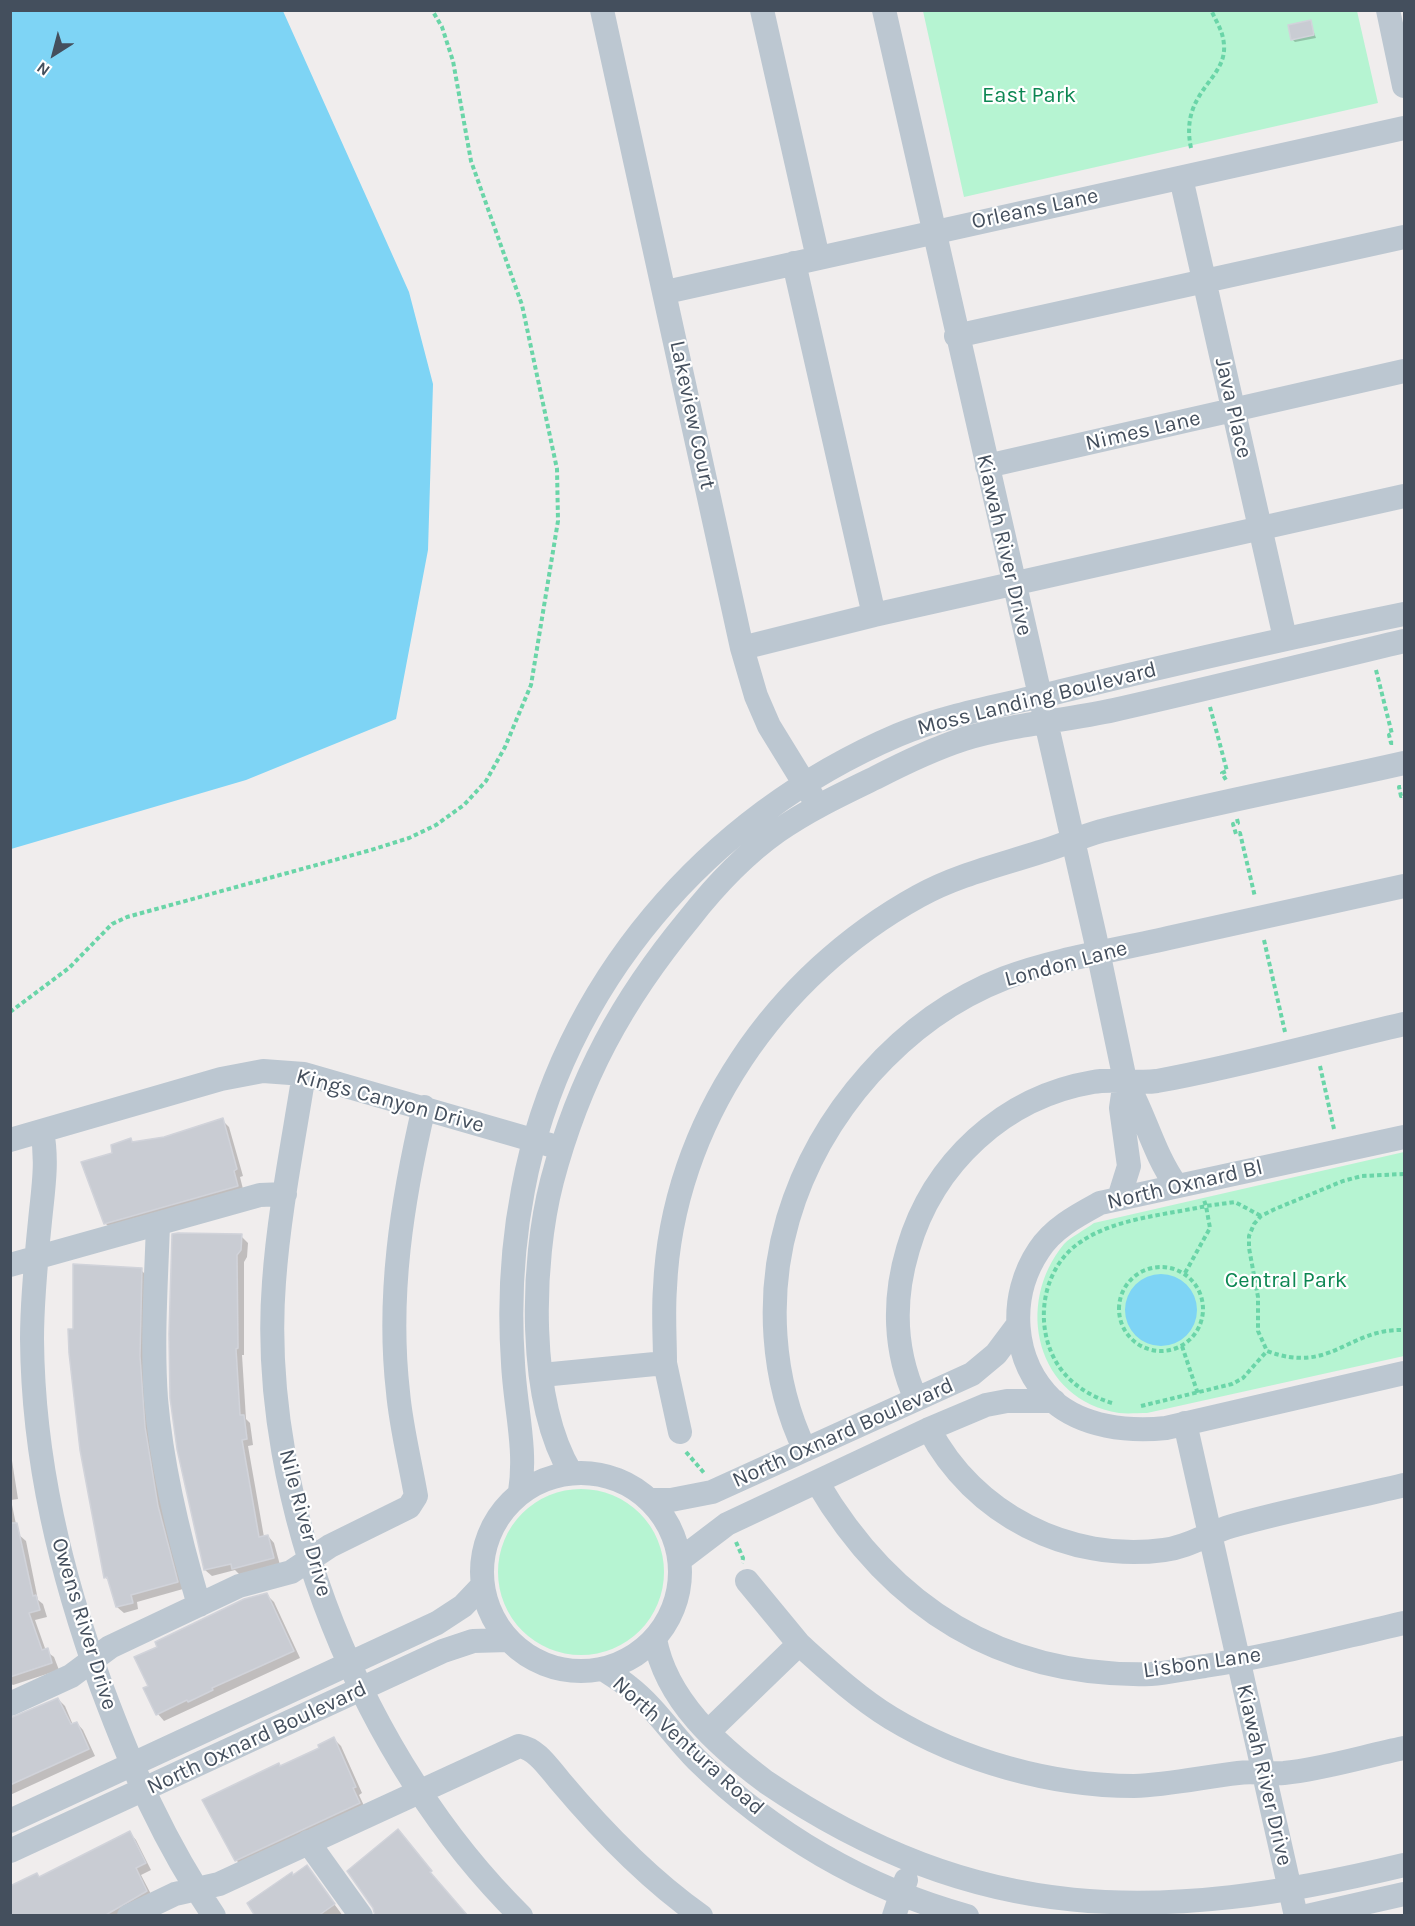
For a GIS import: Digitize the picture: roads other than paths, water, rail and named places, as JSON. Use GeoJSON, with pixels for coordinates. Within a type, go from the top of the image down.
{"type":"FeatureCollection","features":[{"type":"Feature","properties":{"kind":"street","name":"Lakeview Court"},"geometry":{"type":"LineString","coordinates":[[602,10],[666,292],[742,648],[756,696],[769,726],[818,806]]}},
{"type":"Feature","properties":{"kind":"street"},"geometry":{"type":"LineString","coordinates":[[762,10],[818,258]]}},
{"type":"Feature","properties":{"kind":"street","name":"Kiawah River Drive"},"geometry":{"type":"LineString","coordinates":[[884,10],[1038,697],[1099,954],[1125,1080],[1139,1105],[1161,1164],[1176,1185]]}},
{"type":"Feature","properties":{"kind":"street"},"geometry":{"type":"LineString","coordinates":[[1388,10],[1399,34],[1404,86]]}},
{"type":"Feature","properties":{"kind":"street","name":"Orleans Lane"},"geometry":{"type":"LineString","coordinates":[[666,292],[1404,128]]}},
{"type":"Feature","properties":{"kind":"street","name":"Java Place"},"geometry":{"type":"LineString","coordinates":[[1181,178],[1285,638]]}},
{"type":"Feature","properties":{"kind":"street"},"geometry":{"type":"LineString","coordinates":[[956,336],[1404,237]]}},
{"type":"Feature","properties":{"kind":"street"},"geometry":{"type":"LineString","coordinates":[[794,263],[874,615]]}},
{"type":"Feature","properties":{"kind":"street","name":"Nimes Lane"},"geometry":{"type":"LineString","coordinates":[[987,466],[1234,411],[1404,370]]}},
{"type":"Feature","properties":{"kind":"street"},"geometry":{"type":"LineString","coordinates":[[742,648],[874,615],[1404,496]]}},
{"type":"Feature","properties":{"kind":"street","name":"Moss Landing Boulevard"},"geometry":{"type":"LineString","coordinates":[[520,1492],[524,1453],[513,1367],[512,1290],[522,1191],[534,1141],[574,1038],[597,994],[632,941],[674,891],[710,854],[754,818],[805,784],[899,735],[1009,702],[1285,638],[1404,614]]}},
{"type":"Feature","properties":{"kind":"street","name":"Moss Landing Boulevard"},"geometry":{"type":"LineString","coordinates":[[571,1473],[558,1451],[550,1425],[542,1375],[537,1259],[544,1210],[575,1108],[621,1009],[657,958],[721,881],[775,833],[818,806],[914,758],[964,739],[1011,727],[1110,710],[1404,641]]}},
{"type":"Feature","properties":{"kind":"street"},"geometry":{"type":"LineString","coordinates":[[680,1432],[665,1364],[664,1287],[674,1223],[688,1166],[706,1123],[735,1067],[777,1010],[824,961],[871,925],[921,895],[981,870],[1099,832],[1400,756]]}},
{"type":"Feature","properties":{"kind":"street","name":"London Lane"},"geometry":{"type":"LineString","coordinates":[[805,1450],[793,1425],[781,1384],[774,1315],[783,1237],[796,1192],[817,1146],[844,1106],[887,1056],[948,1007],[1006,978],[1099,954],[1404,885]]}},
{"type":"Feature","properties":{"kind":"street"},"geometry":{"type":"LineString","coordinates":[[916,1399],[904,1372],[898,1337],[899,1281],[914,1229],[931,1192],[963,1152],[1008,1114],[1047,1094],[1094,1081],[1154,1081],[1404,1024]]}},
{"type":"Feature","properties":{"kind":"street","name":"Kings Canyon Drive"},"geometry":{"type":"LineString","coordinates":[[10,1140],[220,1079],[263,1071],[304,1074],[561,1148]]}},
{"type":"Feature","properties":{"kind":"street","name":"Nile River Drive"},"geometry":{"type":"LineString","coordinates":[[304,1074],[274,1283],[274,1370],[289,1478],[311,1558],[360,1690],[394,1752],[460,1849],[521,1916]]}},
{"type":"Feature","properties":{"kind":"street","name":"Kiawah River Drive"},"geometry":{"type":"LineString","coordinates":[[1119,1198],[1129,1166],[1121,1108],[1125,1080]]}},
{"type":"Feature","properties":{"kind":"street"},"geometry":{"type":"LineString","coordinates":[[10,1704],[71,1676],[110,1647],[239,1586],[291,1572],[330,1546],[409,1507],[416,1496],[398,1392],[394,1314],[398,1243],[407,1179],[424,1107]]}},
{"type":"Feature","properties":{"kind":"street","name":"Owens River Drive"},"geometry":{"type":"LineString","coordinates":[[42,1131],[47,1155],[36,1259],[32,1338],[35,1403],[45,1485],[62,1570],[130,1766],[196,1890],[214,1916]]}},
{"type":"Feature","properties":{"kind":"street","name":"North Oxnard Bl"},"geometry":{"type":"LineString","coordinates":[[1404,1137],[1100,1203],[1074,1217],[1040,1249],[1025,1274],[1019,1297],[1017,1326],[1031,1370],[1054,1401],[1098,1424],[1125,1430],[1146,1430],[1185,1424],[1404,1373]]}},
{"type":"Feature","properties":{"kind":"street"},"geometry":{"type":"LineString","coordinates":[[10,1265],[260,1195],[285,1194]]}},
{"type":"Feature","properties":{"kind":"street"},"geometry":{"type":"LineString","coordinates":[[158,1225],[153,1340],[156,1400],[166,1474],[180,1541],[199,1605]]}},
{"type":"Feature","properties":{"kind":"street","name":"North Oxnard Boulevard"},"geometry":{"type":"LineString","coordinates":[[650,1500],[671,1500],[712,1492],[980,1369],[996,1354],[1017,1326]]}},
{"type":"Feature","properties":{"kind":"street"},"geometry":{"type":"LineString","coordinates":[[542,1375],[665,1364]]}},
{"type":"Feature","properties":{"kind":"street","name":"North Oxnard Boulevard"},"geometry":{"type":"LineString","coordinates":[[681,1559],[727,1524],[929,1429],[986,1405],[1007,1401],[1054,1401]]}},
{"type":"Feature","properties":{"kind":"street","name":"Kiawah River Drive"},"geometry":{"type":"LineString","coordinates":[[1185,1424],[1296,1916]]}},
{"type":"Feature","properties":{"kind":"street"},"geometry":{"type":"LineString","coordinates":[[929,1429],[942,1454],[965,1481],[997,1509],[1026,1527],[1091,1549],[1128,1553],[1190,1545],[1230,1526],[1404,1485]]}},
{"type":"Feature","properties":{"kind":"street"},"geometry":{"type":"LineString","coordinates":[[571,1473],[600,1474],[617,1480],[650,1500],[665,1519],[681,1559],[679,1588],[671,1615],[655,1639],[640,1652],[603,1669],[569,1671],[536,1660],[509,1640],[496,1623],[482,1586],[482,1560],[488,1534],[501,1511],[520,1492],[544,1479],[571,1473]]}},
{"type":"Feature","properties":{"kind":"street","name":"Lisbon Lane"},"geometry":{"type":"LineString","coordinates":[[817,1482],[861,1548],[889,1578],[920,1604],[964,1632],[1009,1652],[1084,1672],[1153,1674],[1239,1661],[1404,1623]]}},
{"type":"Feature","properties":{"kind":"street"},"geometry":{"type":"LineString","coordinates":[[747,1581],[799,1644],[843,1684],[891,1718],[946,1746],[1009,1768],[1078,1782],[1134,1786],[1182,1783],[1240,1772],[1285,1773],[1404,1748]]}},
{"type":"Feature","properties":{"kind":"street","name":"North Oxnard Boulevard"},"geometry":{"type":"LineString","coordinates":[[10,1821],[443,1620],[464,1606],[482,1586]]}},
{"type":"Feature","properties":{"kind":"street","name":"North Ventura Road"},"geometry":{"type":"LineString","coordinates":[[655,1639],[662,1668],[674,1691],[742,1764],[804,1812],[858,1844],[910,1869],[992,1896],[1031,1904],[1090,1910],[1198,1906],[1290,1891],[1404,1866]]}},
{"type":"Feature","properties":{"kind":"street","name":"North Oxnard Boulevard"},"geometry":{"type":"LineString","coordinates":[[10,1851],[448,1649],[473,1641],[509,1640]]}},
{"type":"Feature","properties":{"kind":"street"},"geometry":{"type":"LineString","coordinates":[[709,1731],[799,1644]]}},
{"type":"Feature","properties":{"kind":"street","name":"North Ventura Road"},"geometry":{"type":"LineString","coordinates":[[603,1669],[630,1687],[698,1761],[760,1813],[807,1845],[868,1879],[898,1905],[967,1916]]}},
{"type":"Feature","properties":{"kind":"street"},"geometry":{"type":"LineString","coordinates":[[129,1916],[175,1894],[219,1884],[519,1746],[529,1748],[633,1862],[701,1916]]}},
{"type":"Feature","properties":{"kind":"street"},"geometry":{"type":"LineString","coordinates":[[308,1842],[361,1916]]}},
{"type":"Feature","properties":{"kind":"street"},"geometry":{"type":"LineString","coordinates":[[898,1905],[910,1869]]}},
{"type":"Feature","properties":{"kind":"street"},"geometry":{"type":"LineString","coordinates":[[1307,1916],[1404,1894]]}},
{"type":"Feature","properties":{"kind":"water"},"geometry":{"type":"Polygon","coordinates":[[[11,10],[283,11],[409,292],[433,384],[428,550],[396,719],[246,780],[11,849],[11,10]]]}},
{"type":"Feature","properties":{"kind":"water"},"geometry":{"type":"Polygon","coordinates":[[[1161,1274],[1181,1280],[1191,1290],[1197,1310],[1191,1330],[1181,1340],[1161,1346],[1141,1340],[1131,1330],[1125,1310],[1131,1290],[1141,1280],[1161,1274]]]}},
{"type":"Feature","properties":{"kind":"park label","name":"East Park"},"geometry":{"type":"Point","coordinates":[1029,96]}},
{"type":"Feature","properties":{"kind":"park label","name":"Central Park"},"geometry":{"type":"Point","coordinates":[1286,1281]}}]}
